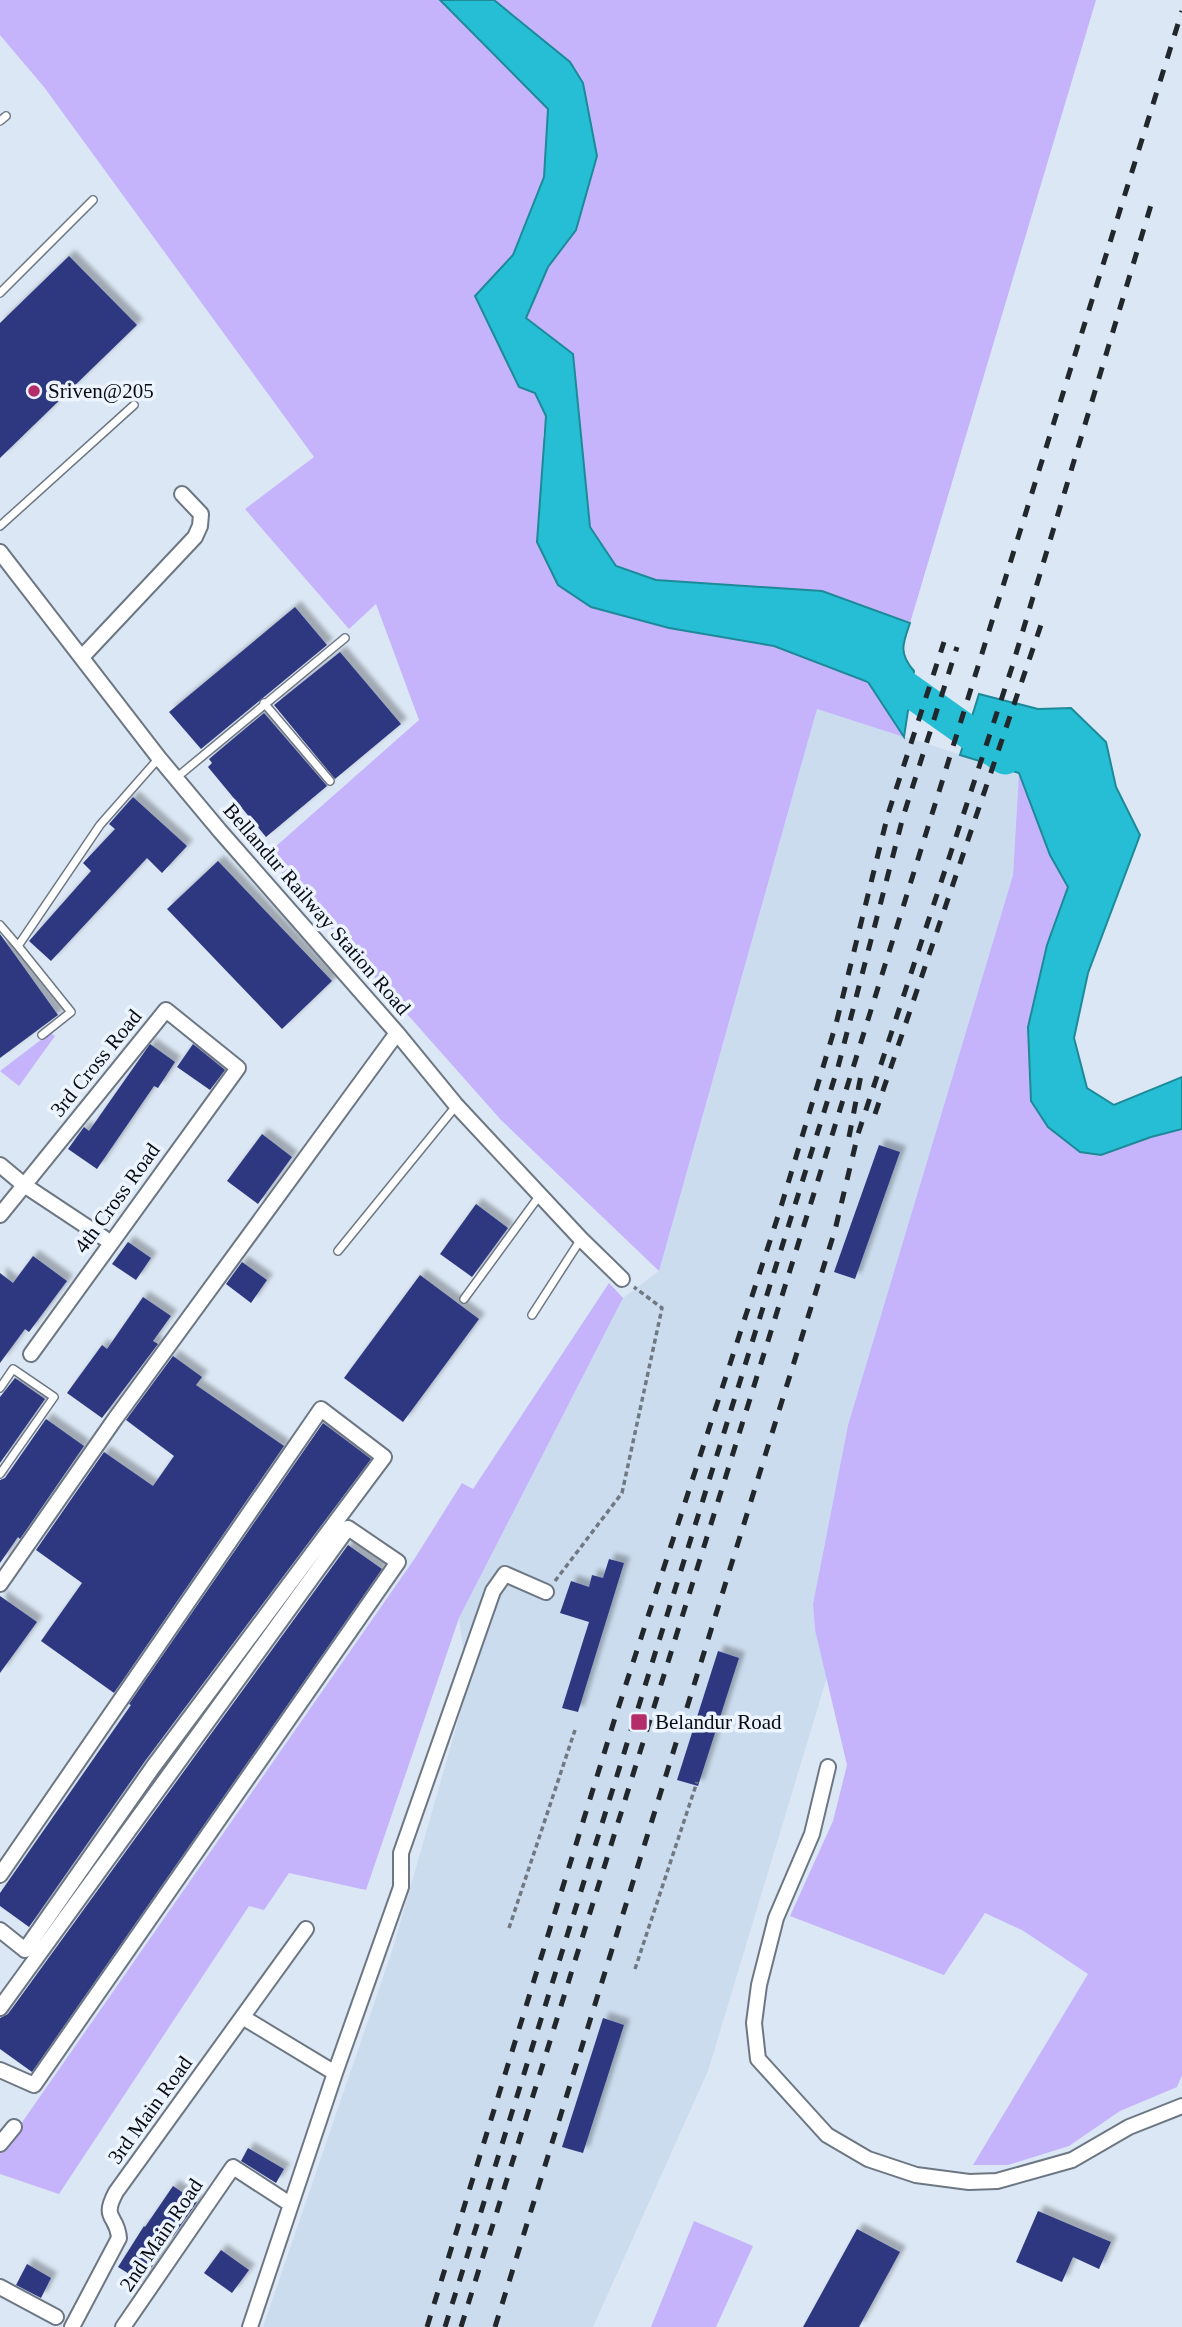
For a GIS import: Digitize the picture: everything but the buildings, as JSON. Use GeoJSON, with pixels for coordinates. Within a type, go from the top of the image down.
{"type":"FeatureCollection","features":[{"type":"Feature","properties":{"kind":"street"},"geometry":{"type":"LineString","coordinates":[[82,657],[195,537],[201,514],[182,494]]}},
{"type":"Feature","properties":{"kind":"street","name":"Bellandur Railway Station Road"},"geometry":{"type":"LineString","coordinates":[[0,552],[176,778],[456,1105],[622,1279]]}},
{"type":"Feature","properties":{"kind":"street","name":"3rd Cross Road"},"geometry":{"type":"LineString","coordinates":[[0,1214],[166,1010],[238,1068]]}},
{"type":"Feature","properties":{"kind":"street"},"geometry":{"type":"LineString","coordinates":[[0,1584],[115,1419],[397,1033]]}},
{"type":"Feature","properties":{"kind":"street","name":"4th Cross Road"},"geometry":{"type":"LineString","coordinates":[[31,1354],[238,1068]]}},
{"type":"Feature","properties":{"kind":"street"},"geometry":{"type":"LineString","coordinates":[[0,1165],[24,1185],[110,1242]]}},
{"type":"Feature","properties":{"kind":"street"},"geometry":{"type":"LineString","coordinates":[[0,1875],[321,1409],[384,1457],[153,1767],[25,1950],[0,1930]]}},
{"type":"Feature","properties":{"kind":"street"},"geometry":{"type":"LineString","coordinates":[[0,2008],[348,1528],[398,1562],[34,2085],[1,2073]]}},
{"type":"Feature","properties":{"kind":"street"},"geometry":{"type":"LineString","coordinates":[[250,2327],[401,1887],[401,1853],[493,1591],[505,1574],[546,1591]]}},
{"type":"Feature","properties":{"kind":"street"},"geometry":{"type":"LineString","coordinates":[[828,1767],[812,1834],[776,1918],[759,1985],[754,2023],[758,2059],[827,2135],[868,2159],[916,2175],[969,2182],[997,2181],[1072,2160],[1129,2127],[1182,2106]]}},
{"type":"Feature","properties":{"kind":"street","name":"3rd Main Road"},"geometry":{"type":"LineString","coordinates":[[72,2327],[119,2238],[108,2206],[116,2192],[306,1929]]}},
{"type":"Feature","properties":{"kind":"street"},"geometry":{"type":"LineString","coordinates":[[244,2018],[335,2073]]}},
{"type":"Feature","properties":{"kind":"street"},"geometry":{"type":"LineString","coordinates":[[0,2144],[14,2127]]}},
{"type":"Feature","properties":{"kind":"street","name":"2nd Main Road"},"geometry":{"type":"LineString","coordinates":[[123,2327],[233,2167],[290,2204]]}},
{"type":"Feature","properties":{"kind":"street"},"geometry":{"type":"LineString","coordinates":[[0,2287],[56,2318]]}},
{"type":"Feature","properties":{"kind":"lane"},"geometry":{"type":"LineString","coordinates":[[0,293],[93,200]]}},
{"type":"Feature","properties":{"kind":"lane"},"geometry":{"type":"LineString","coordinates":[[0,526],[134,405]]}},
{"type":"Feature","properties":{"kind":"lane"},"geometry":{"type":"LineString","coordinates":[[176,778],[345,638]]}},
{"type":"Feature","properties":{"kind":"lane"},"geometry":{"type":"LineString","coordinates":[[264,703],[330,781]]}},
{"type":"Feature","properties":{"kind":"lane"},"geometry":{"type":"LineString","coordinates":[[18,946],[100,825],[159,758]]}},
{"type":"Feature","properties":{"kind":"lane"},"geometry":{"type":"LineString","coordinates":[[0,925],[71,1012],[42,1035]]}},
{"type":"Feature","properties":{"kind":"lane"},"geometry":{"type":"LineString","coordinates":[[338,1251],[456,1105]]}},
{"type":"Feature","properties":{"kind":"lane"},"geometry":{"type":"LineString","coordinates":[[464,1299],[540,1195]]}},
{"type":"Feature","properties":{"kind":"lane"},"geometry":{"type":"LineString","coordinates":[[532,1315],[581,1239]]}},
{"type":"Feature","properties":{"kind":"lane"},"geometry":{"type":"LineString","coordinates":[[0,1388],[13,1369],[54,1397],[0,1474]]}},
{"type":"Feature","properties":{"kind":"path"},"geometry":{"type":"LineString","coordinates":[[546,1591],[622,1493],[662,1308],[622,1279]]}},
{"type":"Feature","properties":{"kind":"path"},"geometry":{"type":"LineString","coordinates":[[509,1928],[575,1730]]}},
{"type":"Feature","properties":{"kind":"path"},"geometry":{"type":"LineString","coordinates":[[635,1969],[697,1782]]}},
{"type":"Feature","properties":{"kind":"shaded area"},"geometry":{"type":"Polygon","coordinates":[[[0,0],[440,0],[548,109],[544,177],[513,255],[475,296],[535,393],[546,416],[543,436],[591,607],[669,628],[774,646],[868,682],[904,737],[817,709],[659,1271],[501,1120],[266,855],[419,720],[376,604],[349,629],[245,509],[314,457],[44,87],[0,35],[0,0]]]}},
{"type":"Feature","properties":{"kind":"shaded area"},"geometry":{"type":"Polygon","coordinates":[[[494,0],[1096,0],[910,623],[822,591],[656,580],[616,566],[590,527],[573,354],[526,318],[548,267],[576,230],[597,156],[583,83],[570,62],[494,0]]]}},
{"type":"Feature","properties":{"kind":"shaded area"},"geometry":{"type":"Polygon","coordinates":[[[817,709],[1019,773],[1013,875],[848,1425],[813,1604],[815,1630],[827,1677],[708,2071],[593,2327],[263,2327],[393,1948],[468,1686],[459,1618],[623,1298],[659,1271],[817,709]]]}},
{"type":"Feature","properties":{"kind":"shaded area"},"geometry":{"type":"Polygon","coordinates":[[[1019,773],[1050,855],[1068,887],[1047,945],[1031,1101],[1151,1137],[1182,1129],[1182,2075],[1177,2087],[1120,2111],[1069,2146],[1008,2165],[973,2165],[1088,1974],[1022,1930],[985,1913],[944,1975],[790,1916],[833,1821],[847,1765],[815,1630],[813,1604],[848,1425],[1013,875],[1019,773]]]}},
{"type":"Feature","properties":{"kind":"shaded area"},"geometry":{"type":"Polygon","coordinates":[[[50,1033],[55,1036],[19,1086],[0,1071],[50,1033]]]}},
{"type":"Feature","properties":{"kind":"shaded area"},"geometry":{"type":"Polygon","coordinates":[[[609,1283],[623,1298],[459,1618],[366,1890],[289,1873],[264,1910],[249,1906],[59,2194],[0,2174],[0,2154],[415,1558],[462,1483],[473,1489],[609,1283]]]}},
{"type":"Feature","properties":{"kind":"shaded area"},"geometry":{"type":"Polygon","coordinates":[[[694,2221],[753,2246],[716,2327],[651,2327],[694,2221]]]}},
{"type":"Feature","properties":{"kind":"water"},"geometry":{"type":"Polygon","coordinates":[[[440,0],[494,0],[570,62],[583,83],[597,156],[576,230],[548,267],[526,318],[573,354],[590,527],[616,566],[656,580],[822,591],[910,623],[903,648],[914,671],[904,737],[868,682],[774,646],[669,628],[591,607],[558,585],[537,542],[546,416],[535,393],[519,387],[475,296],[513,255],[544,177],[548,109],[440,0]]]}},
{"type":"Feature","properties":{"kind":"water"},"geometry":{"type":"Polygon","coordinates":[[[979,694],[1038,709],[1071,708],[1106,742],[1116,787],[1140,835],[1088,973],[1074,1038],[1087,1088],[1114,1105],[1182,1077],[1182,1129],[1101,1155],[1080,1152],[1048,1127],[1031,1101],[1028,1027],[1047,945],[1068,887],[1050,855],[1019,773],[960,755],[979,694]]]}},
{"type":"Feature","properties":{"kind":"waterway"},"geometry":{"type":"LineString","coordinates":[[875,666],[1005,758]]}},
{"type":"Feature","properties":{"kind":"railway"},"geometry":{"type":"LineString","coordinates":[[461,2327],[1182,11]]}},
{"type":"Feature","properties":{"kind":"railway"},"geometry":{"type":"LineString","coordinates":[[495,2327],[835,1230],[858,1134],[1012,667],[1151,205]]}},
{"type":"Feature","properties":{"kind":"railway"},"geometry":{"type":"LineString","coordinates":[[875,1114],[1044,616]]}},
{"type":"Feature","properties":{"kind":"railway"},"geometry":{"type":"LineString","coordinates":[[427,2327],[615,1718],[780,1210],[836,1024],[888,814],[944,642]]}},
{"type":"Feature","properties":{"kind":"railway"},"geometry":{"type":"LineString","coordinates":[[445,2327],[838,1067],[903,817],[957,647]]}},
{"type":"Feature","properties":{"kind":"railway"},"geometry":{"type":"LineString","coordinates":[[849,1137],[861,1075]]}},
{"type":"Feature","properties":{"kind":"place","name":"Sriven@205"},"geometry":{"type":"Point","coordinates":[34,391]}},
{"type":"Feature","properties":{"kind":"place","name":"Belandur Road"},"geometry":{"type":"Point","coordinates":[639,1722]}}]}
